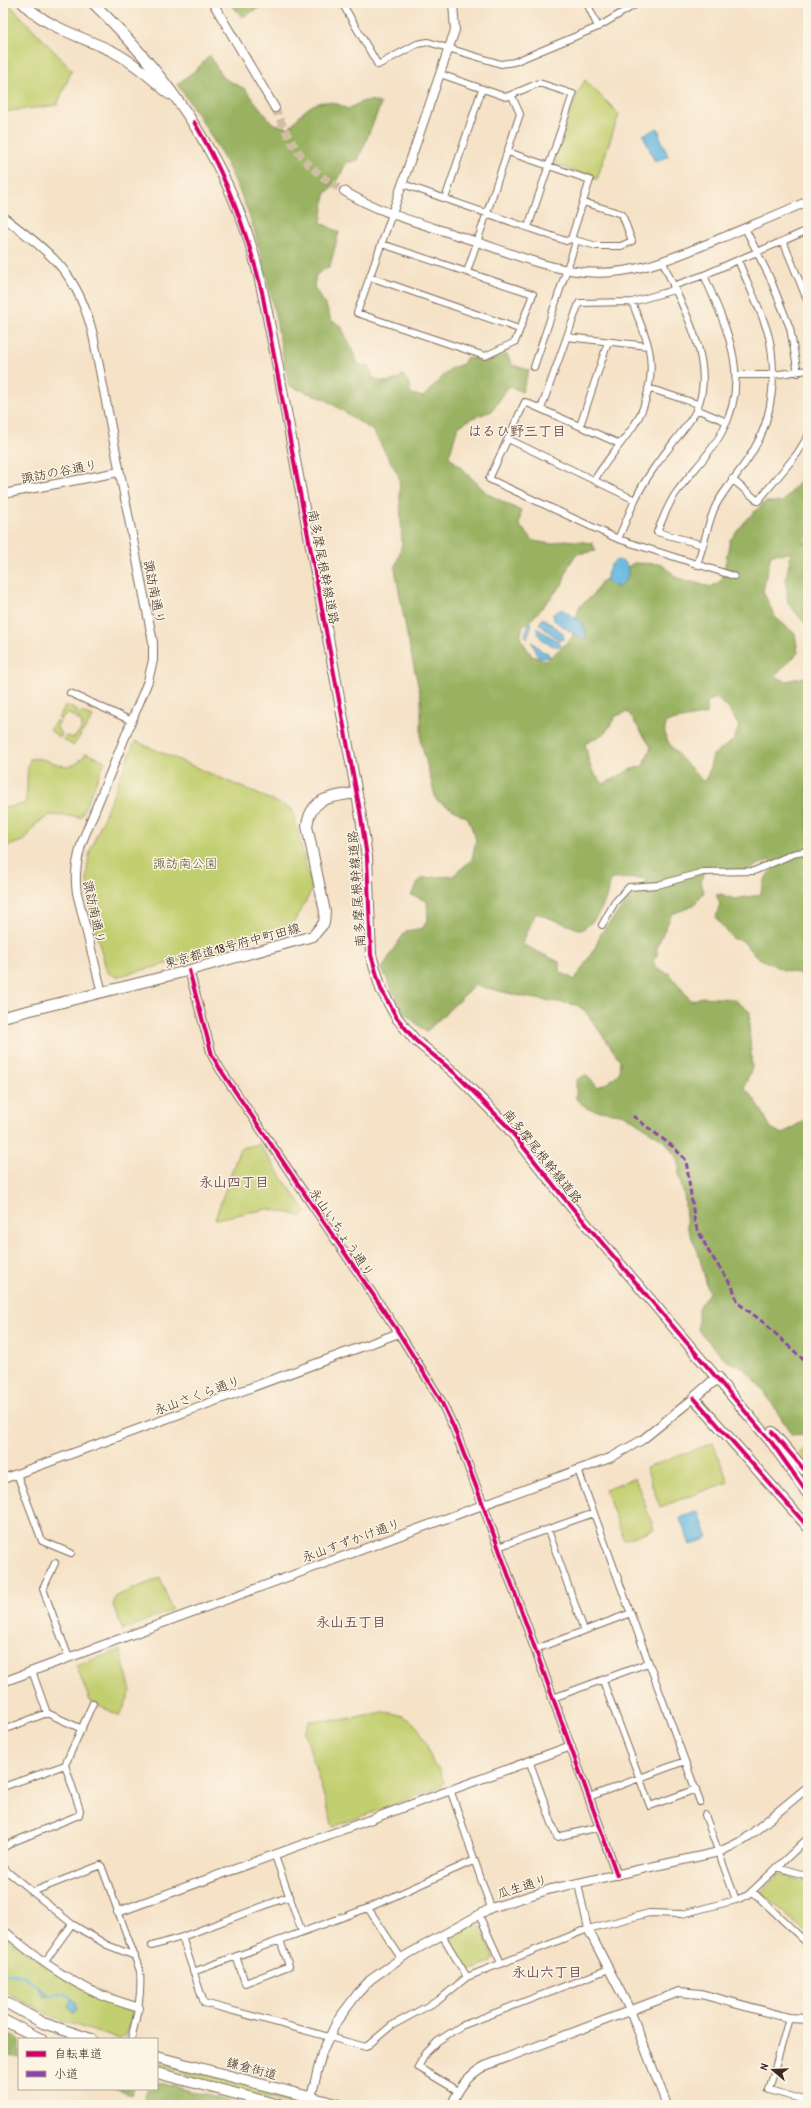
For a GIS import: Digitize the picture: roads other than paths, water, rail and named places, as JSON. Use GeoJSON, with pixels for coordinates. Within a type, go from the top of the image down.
{"type":"FeatureCollection","features":[{"type":"Feature","properties":{"kind":"main road","name":"南多摩尾根幹線道路"},"geometry":{"type":"LineString","coordinates":[[23,3],[43,19],[113,52],[132,64],[163,88],[194,122]]}},
{"type":"Feature","properties":{"kind":"main road","name":"南多摩尾根幹線道路"},"geometry":{"type":"LineString","coordinates":[[93,3],[157,70],[194,122],[220,168],[244,226],[261,286],[356,793],[367,857],[371,955],[381,989],[394,1013],[415,1040],[456,1074],[506,1125],[564,1198],[718,1377],[724,1387],[776,1448],[808,1494]]}},
{"type":"Feature","properties":{"kind":"main road","name":"東京都道18号府中町田線"},"geometry":{"type":"LineString","coordinates":[[3,1017],[102,993],[303,940],[320,930],[324,923],[325,912],[307,826],[308,816],[314,806],[326,799],[356,793]]}},
{"type":"Feature","properties":{"kind":"main road","name":"南多摩尾根幹線道路"},"geometry":{"type":"LineString","coordinates":[[718,1377],[728,1384],[808,1474]]}},
{"type":"Feature","properties":{"kind":"main road"},"geometry":{"type":"LineString","coordinates":[[718,1377],[694,1398],[808,1527]]}},
{"type":"Feature","properties":{"kind":"main road"},"geometry":{"type":"LineString","coordinates":[[3,2001],[43,2023],[88,2038]]}},
{"type":"Feature","properties":{"kind":"main road"},"geometry":{"type":"LineString","coordinates":[[3,2020],[39,2038]]}},
{"type":"Feature","properties":{"kind":"main road","name":"鎌倉街道"},"geometry":{"type":"LineString","coordinates":[[158,2057],[310,2101],[340,2105]]}},
{"type":"Feature","properties":{"kind":"main road"},"geometry":{"type":"LineString","coordinates":[[158,2073],[279,2105]]}},
{"type":"Feature","properties":{"kind":"street"},"geometry":{"type":"LineString","coordinates":[[213,3],[275,108]]}},
{"type":"Feature","properties":{"kind":"street"},"geometry":{"type":"LineString","coordinates":[[342,3],[378,65],[417,44],[428,42],[449,47],[501,64],[514,62],[598,27],[638,3]]}},
{"type":"Feature","properties":{"kind":"street"},"geometry":{"type":"LineString","coordinates":[[382,244],[533,294],[515,342],[486,356],[357,313],[403,184],[455,30],[452,3]]}},
{"type":"Feature","properties":{"kind":"street"},"geometry":{"type":"LineString","coordinates":[[587,3],[598,27]]}},
{"type":"Feature","properties":{"kind":"street"},"geometry":{"type":"LineString","coordinates":[[440,74],[506,97],[512,96],[539,83],[573,94],[528,227]]}},
{"type":"Feature","properties":{"kind":"street"},"geometry":{"type":"LineString","coordinates":[[445,199],[482,89]]}},
{"type":"Feature","properties":{"kind":"street"},"geometry":{"type":"LineString","coordinates":[[467,272],[476,241],[520,114],[512,96]]}},
{"type":"Feature","properties":{"kind":"street"},"geometry":{"type":"LineString","coordinates":[[508,152],[590,180],[566,270],[534,367]]}},
{"type":"Feature","properties":{"kind":"street"},"geometry":{"type":"LineString","coordinates":[[403,184],[566,241],[580,240],[597,246],[621,246],[632,241],[622,214],[583,202]]}},
{"type":"Feature","properties":{"kind":"street"},"geometry":{"type":"LineString","coordinates":[[344,191],[359,200],[392,214],[566,270],[608,273],[631,270],[663,262],[808,201]]}},
{"type":"Feature","properties":{"kind":"street","name":"諏訪南通り"},"geometry":{"type":"LineString","coordinates":[[3,217],[56,259],[69,275],[80,295],[93,335],[153,642],[149,676],[82,842],[77,861],[75,880],[76,893],[102,993]]}},
{"type":"Feature","properties":{"kind":"street"},"geometry":{"type":"LineString","coordinates":[[745,228],[770,278],[790,328],[798,373]]}},
{"type":"Feature","properties":{"kind":"street"},"geometry":{"type":"LineString","coordinates":[[542,408],[579,303],[632,302],[673,288],[808,230]]}},
{"type":"Feature","properties":{"kind":"street"},"geometry":{"type":"LineString","coordinates":[[784,241],[808,302]]}},
{"type":"Feature","properties":{"kind":"street"},"geometry":{"type":"LineString","coordinates":[[697,565],[715,506],[732,479],[754,449],[761,433],[772,395],[772,375],[768,336],[738,260]]}},
{"type":"Feature","properties":{"kind":"street"},"geometry":{"type":"LineString","coordinates":[[618,539],[635,500],[651,470],[690,421],[702,392],[702,362],[698,343],[663,262]]}},
{"type":"Feature","properties":{"kind":"street"},"geometry":{"type":"LineString","coordinates":[[703,545],[657,532],[675,495],[716,442],[727,422],[735,395],[736,375],[730,338],[704,275]]}},
{"type":"Feature","properties":{"kind":"street"},"geometry":{"type":"LineString","coordinates":[[370,277],[519,329]]}},
{"type":"Feature","properties":{"kind":"street"},"geometry":{"type":"LineString","coordinates":[[595,479],[634,426],[644,407],[648,388],[650,369],[648,346],[632,302]]}},
{"type":"Feature","properties":{"kind":"street"},"geometry":{"type":"LineString","coordinates":[[568,337],[648,346]]}},
{"type":"Feature","properties":{"kind":"street"},"geometry":{"type":"LineString","coordinates":[[580,426],[608,342]]}},
{"type":"Feature","properties":{"kind":"street"},"geometry":{"type":"LineString","coordinates":[[736,375],[772,375],[798,373],[808,370]]}},
{"type":"Feature","properties":{"kind":"street"},"geometry":{"type":"LineString","coordinates":[[648,388],[697,407],[727,422]]}},
{"type":"Feature","properties":{"kind":"street"},"geometry":{"type":"LineString","coordinates":[[620,444],[542,408],[524,402],[489,479],[618,539],[734,576]]}},
{"type":"Feature","properties":{"kind":"street"},"geometry":{"type":"LineString","coordinates":[[732,479],[758,501],[797,454],[808,436]]}},
{"type":"Feature","properties":{"kind":"street"},"geometry":{"type":"LineString","coordinates":[[508,439],[595,479],[635,500]]}},
{"type":"Feature","properties":{"kind":"street","name":"諏訪の谷通り"},"geometry":{"type":"LineString","coordinates":[[3,494],[119,472]]}},
{"type":"Feature","properties":{"kind":"street"},"geometry":{"type":"LineString","coordinates":[[70,693],[132,720]]}},
{"type":"Feature","properties":{"kind":"street"},"geometry":{"type":"LineString","coordinates":[[602,926],[615,902],[629,887],[658,885],[703,872],[754,871],[793,854],[808,851]]}},
{"type":"Feature","properties":{"kind":"street","name":"永山いちょう通り"},"geometry":{"type":"LineString","coordinates":[[189,970],[212,1054],[220,1069],[399,1333],[440,1399],[454,1428],[554,1698],[617,1876]]}},
{"type":"Feature","properties":{"kind":"street","name":"永山さくら通り"},"geometry":{"type":"LineString","coordinates":[[3,1479],[399,1333]]}},
{"type":"Feature","properties":{"kind":"street","name":"永山すずかけ通り"},"geometry":{"type":"LineString","coordinates":[[3,1682],[610,1458],[642,1440],[694,1398]]}},
{"type":"Feature","properties":{"kind":"street"},"geometry":{"type":"LineString","coordinates":[[578,1470],[700,1802]]}},
{"type":"Feature","properties":{"kind":"street"},"geometry":{"type":"LineString","coordinates":[[17,1474],[42,1541],[71,1553]]}},
{"type":"Feature","properties":{"kind":"street"},"geometry":{"type":"LineString","coordinates":[[498,1547],[594,1513]]}},
{"type":"Feature","properties":{"kind":"street"},"geometry":{"type":"LineString","coordinates":[[548,1530],[584,1630]]}},
{"type":"Feature","properties":{"kind":"street"},"geometry":{"type":"LineString","coordinates":[[55,1563],[43,1589],[69,1658]]}},
{"type":"Feature","properties":{"kind":"street"},"geometry":{"type":"LineString","coordinates":[[536,1649],[584,1630],[631,1614]]}},
{"type":"Feature","properties":{"kind":"street"},"geometry":{"type":"LineString","coordinates":[[554,1698],[648,1663]]}},
{"type":"Feature","properties":{"kind":"street"},"geometry":{"type":"LineString","coordinates":[[32,1671],[47,1713]]}},
{"type":"Feature","properties":{"kind":"street"},"geometry":{"type":"LineString","coordinates":[[603,1681],[650,1806],[696,1789]]}},
{"type":"Feature","properties":{"kind":"street"},"geometry":{"type":"LineString","coordinates":[[3,1848],[13,1842],[78,1815],[80,1810],[66,1765],[93,1703]]}},
{"type":"Feature","properties":{"kind":"street"},"geometry":{"type":"LineString","coordinates":[[3,1730],[47,1713],[82,1729]]}},
{"type":"Feature","properties":{"kind":"street"},"geometry":{"type":"LineString","coordinates":[[118,1912],[451,1792],[571,1746]]}},
{"type":"Feature","properties":{"kind":"street"},"geometry":{"type":"LineString","coordinates":[[589,1797],[685,1761]]}},
{"type":"Feature","properties":{"kind":"street"},"geometry":{"type":"LineString","coordinates":[[530,1763],[556,1837],[600,1827]]}},
{"type":"Feature","properties":{"kind":"street"},"geometry":{"type":"LineString","coordinates":[[3,1787],[66,1765]]}},
{"type":"Feature","properties":{"kind":"street","name":"瓜生通り"},"geometry":{"type":"LineString","coordinates":[[310,2101],[318,2067],[328,2038],[337,2021],[358,1993],[379,1973],[401,1958],[491,1908],[531,1895],[719,1852],[744,1840],[807,1790]]}},
{"type":"Feature","properties":{"kind":"street"},"geometry":{"type":"LineString","coordinates":[[451,1792],[491,1908]]}},
{"type":"Feature","properties":{"kind":"street"},"geometry":{"type":"LineString","coordinates":[[705,1815],[736,1900]]}},
{"type":"Feature","properties":{"kind":"street"},"geometry":{"type":"LineString","coordinates":[[182,1936],[204,2003],[328,2038],[366,2047],[391,2026],[439,2000],[467,1977],[501,1963],[588,1929],[649,1913],[682,1914],[736,1900],[752,1891],[808,1838]]}},
{"type":"Feature","properties":{"kind":"street"},"geometry":{"type":"LineString","coordinates":[[275,1856],[302,1932]]}},
{"type":"Feature","properties":{"kind":"street"},"geometry":{"type":"LineString","coordinates":[[193,1972],[368,1908],[475,1860]]}},
{"type":"Feature","properties":{"kind":"street"},"geometry":{"type":"LineString","coordinates":[[32,1892],[101,1865],[135,1956],[141,1982],[139,2008],[131,2038]]}},
{"type":"Feature","properties":{"kind":"street"},"geometry":{"type":"LineString","coordinates":[[777,1867],[808,1876]]}},
{"type":"Feature","properties":{"kind":"street"},"geometry":{"type":"LineString","coordinates":[[3,1868],[72,1924],[107,1945],[135,1956]]}},
{"type":"Feature","properties":{"kind":"street"},"geometry":{"type":"LineString","coordinates":[[578,1884],[588,1929],[630,2010],[667,2105]]}},
{"type":"Feature","properties":{"kind":"street"},"geometry":{"type":"LineString","coordinates":[[752,1891],[808,1944]]}},
{"type":"Feature","properties":{"kind":"street"},"geometry":{"type":"LineString","coordinates":[[152,1946],[290,1896]]}},
{"type":"Feature","properties":{"kind":"street"},"geometry":{"type":"LineString","coordinates":[[368,1908],[401,1958]]}},
{"type":"Feature","properties":{"kind":"street"},"geometry":{"type":"LineString","coordinates":[[478,1915],[501,1963]]}},
{"type":"Feature","properties":{"kind":"street"},"geometry":{"type":"LineString","coordinates":[[44,1963],[72,1924]]}},
{"type":"Feature","properties":{"kind":"street"},"geometry":{"type":"LineString","coordinates":[[3,1930],[44,1963],[102,1996],[139,2008]]}},
{"type":"Feature","properties":{"kind":"street"},"geometry":{"type":"LineString","coordinates":[[442,1935],[467,1977]]}},
{"type":"Feature","properties":{"kind":"street"},"geometry":{"type":"LineString","coordinates":[[236,1956],[245,1983],[289,1966],[280,1940]]}},
{"type":"Feature","properties":{"kind":"street"},"geometry":{"type":"LineString","coordinates":[[458,2091],[418,2067],[426,2053],[438,2041],[461,2026],[609,1969]]}},
{"type":"Feature","properties":{"kind":"street"},"geometry":{"type":"LineString","coordinates":[[452,2105],[458,2091],[470,2076],[485,2066],[670,1995],[690,1992],[789,2018],[808,2019]]}},
{"type":"Feature","properties":{"kind":"street"},"geometry":{"type":"LineString","coordinates":[[789,2018],[769,2090],[808,2101]]}},
{"type":"Feature","properties":{"kind":"water"},"geometry":{"type":"Polygon","coordinates":[[[658,128],[668,156],[655,162],[643,135],[658,128]]]}},
{"type":"Feature","properties":{"kind":"water"},"geometry":{"type":"Polygon","coordinates":[[[617,560],[622,561],[628,567],[626,580],[619,587],[613,586],[607,580],[609,568],[617,560]]]}},
{"type":"Feature","properties":{"kind":"water"},"geometry":{"type":"Polygon","coordinates":[[[562,609],[582,623],[586,631],[587,638],[585,639],[573,633],[554,620],[553,614],[562,609]]]}},
{"type":"Feature","properties":{"kind":"water"},"geometry":{"type":"Polygon","coordinates":[[[543,618],[563,633],[564,639],[559,640],[539,624],[543,618]]]}},
{"type":"Feature","properties":{"kind":"water"},"geometry":{"type":"Polygon","coordinates":[[[529,622],[532,624],[527,638],[525,635],[529,622]]]}},
{"type":"Feature","properties":{"kind":"water"},"geometry":{"type":"Polygon","coordinates":[[[537,628],[559,642],[561,646],[553,646],[545,642],[539,636],[537,628]]]}},
{"type":"Feature","properties":{"kind":"water"},"geometry":{"type":"Polygon","coordinates":[[[532,642],[542,651],[548,653],[550,657],[538,657],[532,642]]]}},
{"type":"Feature","properties":{"kind":"water"},"geometry":{"type":"Polygon","coordinates":[[[698,1511],[708,1538],[690,1545],[680,1518],[698,1511]]]}},
{"type":"Feature","properties":{"kind":"water"},"geometry":{"type":"Polygon","coordinates":[[[38,1986],[51,1995],[42,1995],[37,1987],[38,1986]]]}},
{"type":"Feature","properties":{"kind":"water"},"geometry":{"type":"Polygon","coordinates":[[[72,1998],[76,2002],[77,2010],[73,2012],[68,2006],[72,1998]]]}},
{"type":"Feature","properties":{"kind":"waterway"},"geometry":{"type":"LineString","coordinates":[[3,1973],[24,1976],[37,1986]]}},
{"type":"Feature","properties":{"kind":"waterway"},"geometry":{"type":"LineString","coordinates":[[51,1995],[61,1994],[66,1995],[71,1999]]}},
{"type":"Feature","properties":{"kind":"tunnel"},"geometry":{"type":"LineString","coordinates":[[275,108],[287,134],[310,166],[320,175],[344,191]]}},
{"type":"Feature","properties":{"kind":"district","name":"はるひ野三丁目"},"geometry":{"type":"Point","coordinates":[517,430]}},
{"type":"Feature","properties":{"kind":"district","name":"永山四丁目"},"geometry":{"type":"Point","coordinates":[234,1181]}},
{"type":"Feature","properties":{"kind":"district","name":"永山五丁目"},"geometry":{"type":"Point","coordinates":[351,1621]}},
{"type":"Feature","properties":{"kind":"district","name":"永山六丁目"},"geometry":{"type":"Point","coordinates":[547,1971]}},
{"type":"Feature","properties":{"kind":"park label","name":"諏訪南公園"},"geometry":{"type":"Point","coordinates":[185,863]}}]}
